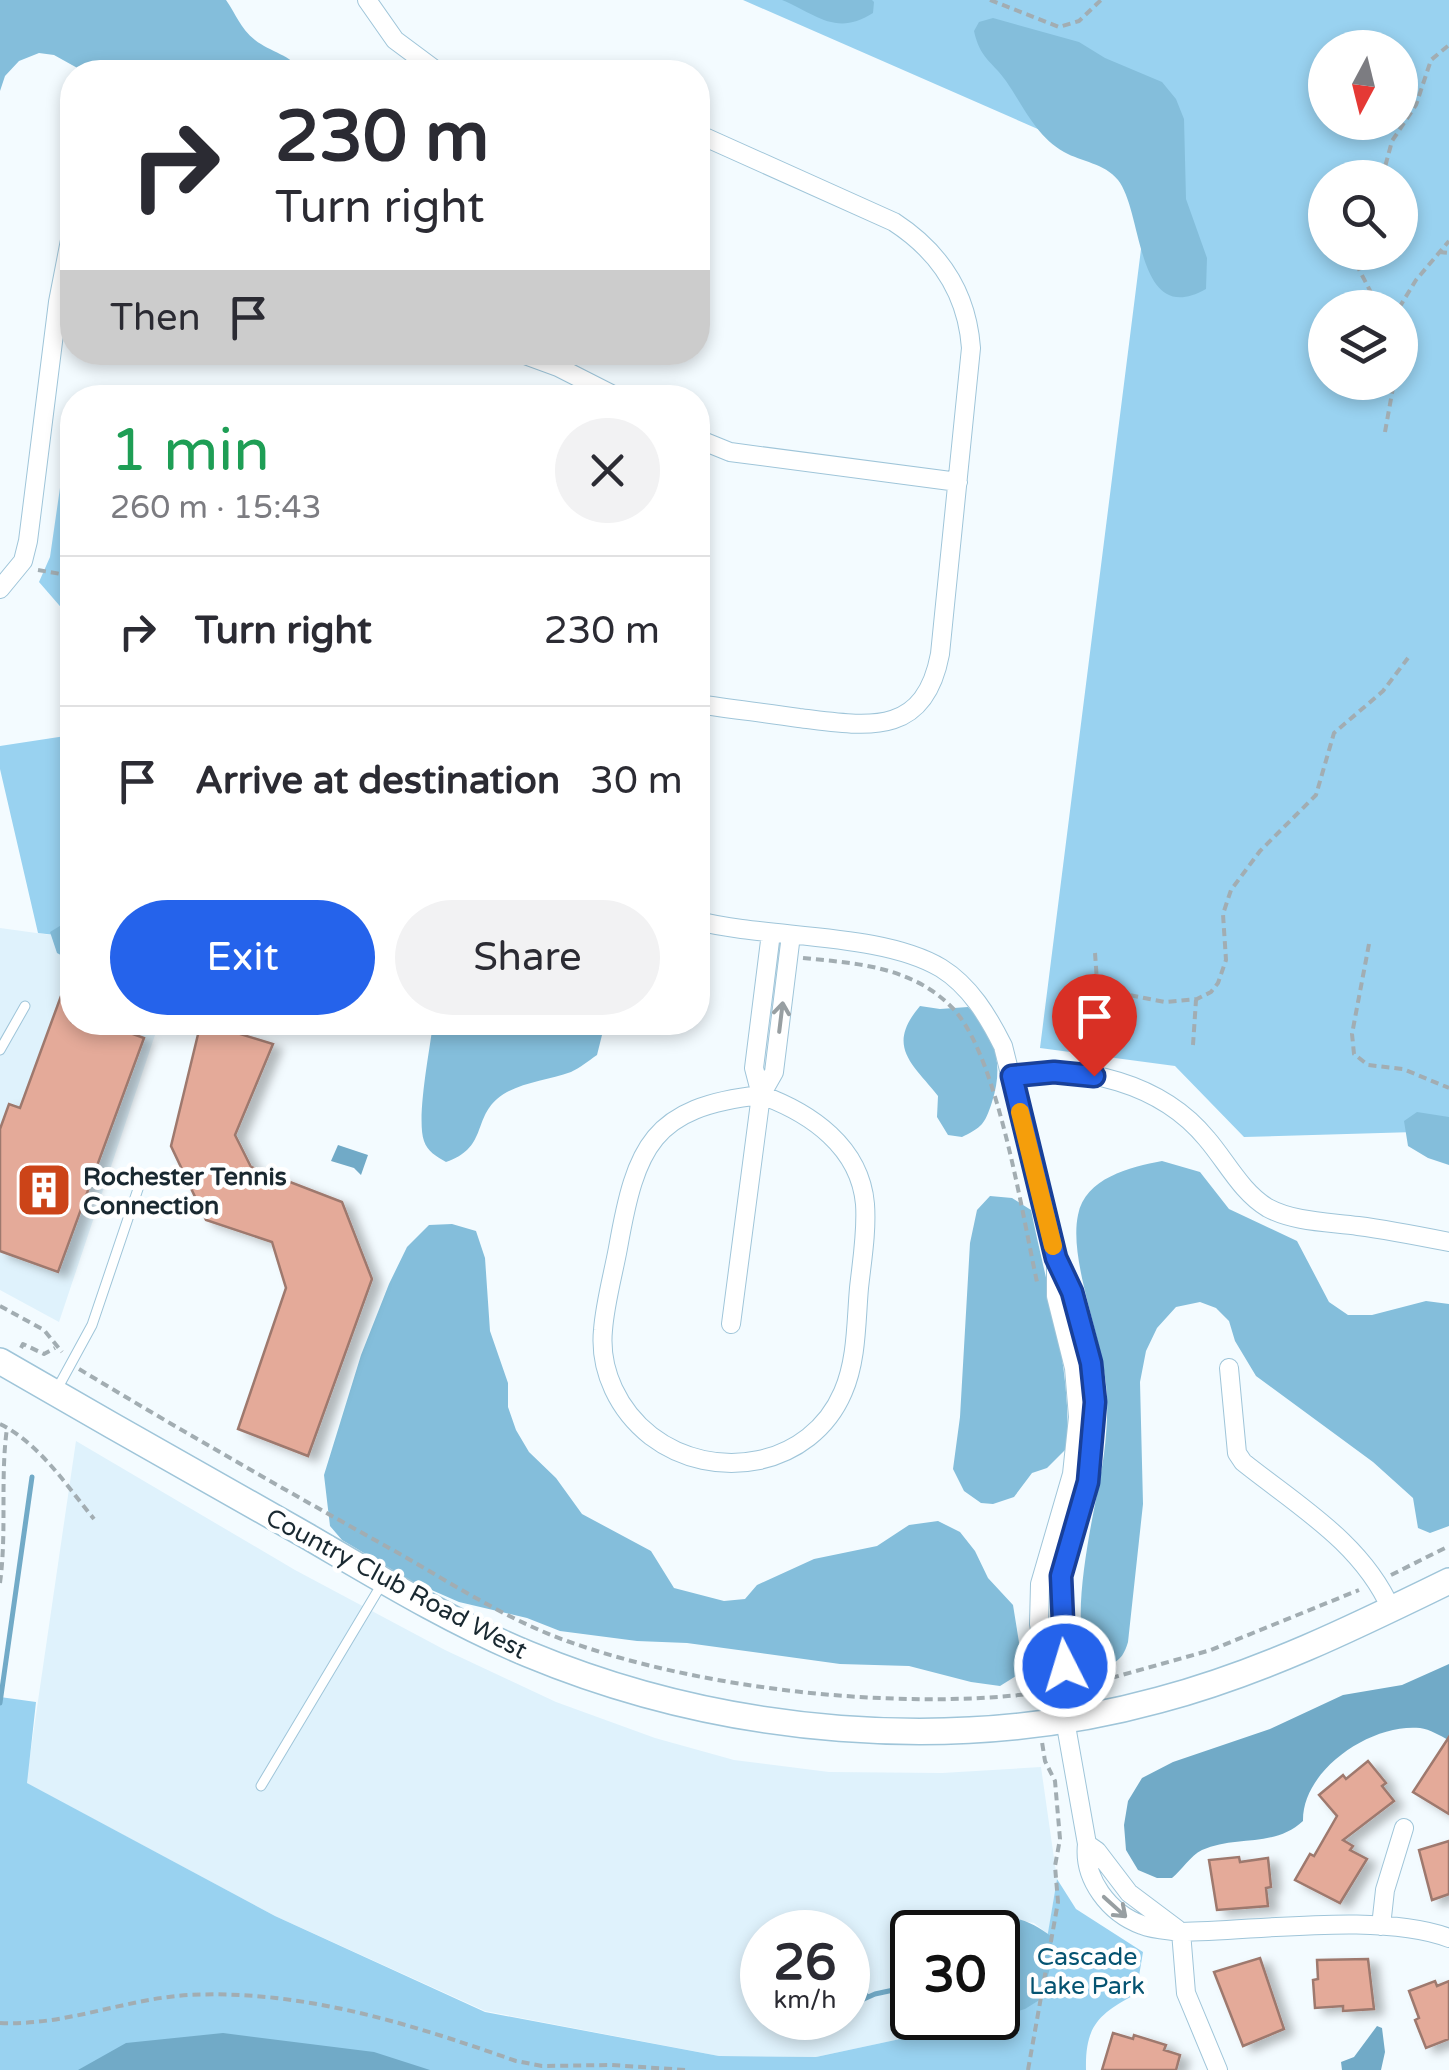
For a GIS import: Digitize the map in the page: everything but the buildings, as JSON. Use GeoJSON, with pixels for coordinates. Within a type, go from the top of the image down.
{"type":"FeatureCollection","features":[{"type":"Feature","properties":{"kind":"main road","name":"Country Club Road West"},"geometry":{"type":"LineString","coordinates":[[0,1361],[466,1625],[532,1655],[617,1685],[689,1704],[776,1720],[862,1728],[953,1729],[1052,1722],[1156,1701],[1285,1658],[1449,1581]]}},
{"type":"Feature","properties":{"kind":"street"},"geometry":{"type":"LineString","coordinates":[[367,0],[395,40],[422,60]]}},
{"type":"Feature","properties":{"kind":"street"},"geometry":{"type":"LineString","coordinates":[[710,139],[894,222],[918,238],[936,256],[958,293],[970,326],[970,371],[940,654],[936,676],[917,706],[903,717],[871,725],[710,705]]}},
{"type":"Feature","properties":{"kind":"street"},"geometry":{"type":"LineString","coordinates":[[0,589],[23,560],[28,541],[60,299]]}},
{"type":"Feature","properties":{"kind":"street"},"geometry":{"type":"LineString","coordinates":[[53,340],[60,341]]}},
{"type":"Feature","properties":{"kind":"street"},"geometry":{"type":"LineString","coordinates":[[552,365],[594,385]]}},
{"type":"Feature","properties":{"kind":"street"},"geometry":{"type":"LineString","coordinates":[[710,443],[730,452],[958,482]]}},
{"type":"Feature","properties":{"kind":"street"},"geometry":{"type":"LineString","coordinates":[[710,923],[882,948],[912,956],[940,968],[959,983],[991,1021],[1012,1076],[1056,1258],[1072,1292],[1091,1363],[1095,1402],[1088,1482],[1061,1576],[1060,1610],[1068,1689],[1052,1722],[1086,1844],[1097,1851],[1129,1893],[1182,1932],[1381,1926],[1416,1929],[1449,1938]]}},
{"type":"Feature","properties":{"kind":"street"},"geometry":{"type":"LineString","coordinates":[[762,1095],[754,1068],[771,933]]}},
{"type":"Feature","properties":{"kind":"street"},"geometry":{"type":"LineString","coordinates":[[730,1324],[762,1095],[774,1072],[791,935]]}},
{"type":"Feature","properties":{"kind":"street"},"geometry":{"type":"LineString","coordinates":[[1012,1076],[1054,1072],[1133,1086],[1181,1112],[1249,1192],[1266,1206],[1305,1219],[1449,1242]]}},
{"type":"Feature","properties":{"kind":"street"},"geometry":{"type":"LineString","coordinates":[[762,1095],[786,1104],[831,1133],[862,1187],[865,1226],[852,1365],[836,1407],[806,1440],[782,1454],[756,1462],[708,1462],[660,1442],[623,1407],[607,1371],[603,1330],[626,1198],[651,1143],[664,1129],[700,1106],[762,1095]]}},
{"type":"Feature","properties":{"kind":"street"},"geometry":{"type":"LineString","coordinates":[[1229,1368],[1237,1453],[1348,1544],[1379,1581],[1392,1609]]}},
{"type":"Feature","properties":{"kind":"street"},"geometry":{"type":"LineString","coordinates":[[1381,1926],[1385,1890],[1404,1828]]}},
{"type":"Feature","properties":{"kind":"street"},"geometry":{"type":"LineString","coordinates":[[1182,1932],[1186,1993],[1218,2070]]}},
{"type":"Feature","properties":{"kind":"lane"},"geometry":{"type":"LineString","coordinates":[[0,1050],[25,1006]]}},
{"type":"Feature","properties":{"kind":"lane"},"geometry":{"type":"LineString","coordinates":[[54,1393],[92,1325],[139,1186]]}},
{"type":"Feature","properties":{"kind":"lane"},"geometry":{"type":"LineString","coordinates":[[262,1786],[384,1580]]}},
{"type":"Feature","properties":{"kind":"path"},"geometry":{"type":"LineString","coordinates":[[990,0],[1059,28],[1078,22],[1101,0]]}},
{"type":"Feature","properties":{"kind":"path"},"geometry":{"type":"LineString","coordinates":[[1387,160],[1392,141],[1416,105],[1431,60],[1449,45]]}},
{"type":"Feature","properties":{"kind":"path"},"geometry":{"type":"LineString","coordinates":[[1412,290],[1449,241]]}},
{"type":"Feature","properties":{"kind":"path"},"geometry":{"type":"LineString","coordinates":[[1439,252],[1449,253]]}},
{"type":"Feature","properties":{"kind":"path"},"geometry":{"type":"LineString","coordinates":[[1385,432],[1391,400]]}},
{"type":"Feature","properties":{"kind":"path"},"geometry":{"type":"LineString","coordinates":[[38,570],[60,574]]}},
{"type":"Feature","properties":{"kind":"path"},"geometry":{"type":"LineString","coordinates":[[1095,952],[1098,981],[1113,992],[1165,1002],[1196,999],[1210,992],[1224,972],[1223,914],[1231,890],[1260,851],[1316,794],[1334,733],[1382,691],[1408,658]]}},
{"type":"Feature","properties":{"kind":"path"},"geometry":{"type":"LineString","coordinates":[[1369,944],[1352,1034],[1354,1054],[1368,1065],[1403,1069],[1449,1088]]}},
{"type":"Feature","properties":{"kind":"path"},"geometry":{"type":"LineString","coordinates":[[788,956],[894,972],[932,990],[958,1014],[980,1054],[996,1106],[1040,1294]]}},
{"type":"Feature","properties":{"kind":"path"},"geometry":{"type":"LineString","coordinates":[[1194,1045],[1196,999]]}},
{"type":"Feature","properties":{"kind":"path"},"geometry":{"type":"LineString","coordinates":[[0,1306],[44,1330],[71,1364],[212,1449],[496,1609],[563,1640],[628,1662],[800,1692],[974,1701],[1035,1694],[1052,1722],[1045,1761],[1055,1782],[1060,1839],[1055,1866],[1058,1902],[1054,1939],[1028,2070]]}},
{"type":"Feature","properties":{"kind":"path"},"geometry":{"type":"LineString","coordinates":[[0,1424],[41,1455],[94,1519]]}},
{"type":"Feature","properties":{"kind":"path"},"geometry":{"type":"LineString","coordinates":[[0,1583],[4,1532],[2,1468],[7,1428]]}},
{"type":"Feature","properties":{"kind":"path"},"geometry":{"type":"LineString","coordinates":[[1092,1684],[1211,1650],[1379,1581],[1449,1546]]}},
{"type":"Feature","properties":{"kind":"path"},"geometry":{"type":"LineString","coordinates":[[0,2023],[48,2023],[167,1998],[215,1995],[360,2012],[542,2066],[612,2064],[686,2070]]}},
{"type":"Feature","properties":{"kind":"shaded area"},"geometry":{"type":"Polygon","coordinates":[[[0,0],[226,0],[250,35],[289,60],[63,60],[39,53],[19,61],[5,76],[0,91],[0,0]]]}},
{"type":"Feature","properties":{"kind":"shaded area"},"geometry":{"type":"Polygon","coordinates":[[[782,0],[874,2],[873,13],[860,20],[837,23],[782,0]]]}},
{"type":"Feature","properties":{"kind":"shaded area"},"geometry":{"type":"Polygon","coordinates":[[[993,18],[1079,42],[1105,58],[1162,82],[1176,99],[1184,119],[1186,199],[1207,258],[1206,289],[1183,297],[1166,293],[1154,281],[1118,180],[1100,166],[1064,152],[1046,138],[983,54],[974,31],[979,22],[993,18]]]}},
{"type":"Feature","properties":{"kind":"shaded area"},"geometry":{"type":"Polygon","coordinates":[[[60,926],[60,955],[57,953],[50,932],[60,926]]]}},
{"type":"Feature","properties":{"kind":"shaded area"},"geometry":{"type":"Polygon","coordinates":[[[0,928],[51,935],[60,941],[60,1035],[155,1035],[59,1322],[0,1290],[0,928]]]}},
{"type":"Feature","properties":{"kind":"shaded area"},"geometry":{"type":"Polygon","coordinates":[[[920,1006],[968,1007],[985,1028],[995,1051],[996,1088],[989,1110],[980,1126],[962,1137],[948,1135],[937,1117],[938,1096],[906,1054],[905,1033],[920,1006]]]}},
{"type":"Feature","properties":{"kind":"shaded area"},"geometry":{"type":"Polygon","coordinates":[[[431,1035],[602,1035],[597,1055],[571,1072],[523,1085],[497,1099],[468,1149],[446,1162],[424,1141],[423,1101],[431,1035]]]}},
{"type":"Feature","properties":{"kind":"shaded area"},"geometry":{"type":"Polygon","coordinates":[[[1417,1112],[1449,1117],[1449,1165],[1408,1146],[1404,1121],[1417,1112]]]}},
{"type":"Feature","properties":{"kind":"shaded area"},"geometry":{"type":"Polygon","coordinates":[[[338,1145],[368,1155],[361,1175],[354,1168],[331,1161],[338,1145]]]}},
{"type":"Feature","properties":{"kind":"shaded area"},"geometry":{"type":"Polygon","coordinates":[[[1162,1161],[1200,1172],[1229,1209],[1297,1241],[1329,1302],[1348,1315],[1372,1315],[1426,1301],[1449,1304],[1449,1526],[1430,1533],[1418,1528],[1413,1498],[1373,1462],[1256,1376],[1235,1341],[1229,1321],[1216,1308],[1200,1302],[1176,1307],[1157,1328],[1146,1351],[1140,1382],[1143,1504],[1128,1642],[1122,1656],[1110,1664],[1093,1661],[1084,1645],[1081,1619],[1086,1552],[1105,1448],[1107,1406],[1105,1375],[1082,1279],[1076,1234],[1082,1202],[1099,1183],[1123,1171],[1162,1161]]]}},
{"type":"Feature","properties":{"kind":"shaded area"},"geometry":{"type":"Polygon","coordinates":[[[990,1196],[1012,1198],[1031,1210],[1057,1328],[1068,1418],[1067,1448],[1047,1468],[1032,1473],[1014,1497],[993,1504],[981,1503],[964,1491],[953,1469],[960,1417],[970,1243],[977,1210],[990,1196]]]}},
{"type":"Feature","properties":{"kind":"shaded area"},"geometry":{"type":"Polygon","coordinates":[[[452,1224],[476,1231],[485,1258],[490,1331],[508,1383],[508,1407],[529,1452],[556,1478],[582,1514],[651,1551],[674,1588],[724,1601],[745,1599],[757,1585],[814,1559],[877,1546],[909,1525],[938,1521],[960,1532],[988,1578],[1013,1605],[1022,1661],[1016,1676],[1000,1686],[909,1666],[840,1664],[560,1631],[527,1618],[459,1602],[411,1581],[342,1540],[330,1526],[324,1475],[361,1355],[407,1247],[429,1225],[452,1224]]]}},
{"type":"Feature","properties":{"kind":"shaded area"},"geometry":{"type":"Polygon","coordinates":[[[76,1441],[295,1570],[445,1650],[556,1702],[655,1738],[734,1760],[829,1772],[942,1773],[1041,1767],[1057,1879],[1048,1934],[1034,1923],[1020,1920],[1020,1910],[890,1910],[890,2040],[895,2040],[816,2057],[719,2056],[485,2011],[275,1916],[26,1783],[76,1441]]]}},
{"type":"Feature","properties":{"kind":"shaded area"},"geometry":{"type":"Polygon","coordinates":[[[1449,1664],[1449,1740],[1420,1728],[1381,1733],[1361,1742],[1327,1768],[1314,1784],[1303,1821],[1292,1829],[1280,1835],[1202,1850],[1172,1878],[1157,1878],[1138,1870],[1126,1850],[1124,1825],[1128,1801],[1142,1778],[1173,1762],[1270,1729],[1343,1695],[1402,1685],[1449,1664]]]}},
{"type":"Feature","properties":{"kind":"shaded area"},"geometry":{"type":"Polygon","coordinates":[[[1020,1920],[1052,1937],[1053,1958],[1041,1999],[1020,2010],[1020,1920]]]}},
{"type":"Feature","properties":{"kind":"shaded area"},"geometry":{"type":"Polygon","coordinates":[[[1377,2026],[1382,2028],[1385,2052],[1381,2070],[1342,2070],[1341,2062],[1354,2057],[1377,2026]]]}},
{"type":"Feature","properties":{"kind":"shaded area"},"geometry":{"type":"Polygon","coordinates":[[[223,2033],[374,2052],[430,2070],[78,2070],[126,2043],[223,2033]]]}},
{"type":"Feature","properties":{"kind":"green space"},"geometry":{"type":"Polygon","coordinates":[[[743,0],[1449,0],[1449,1131],[1244,1137],[1175,1066],[1040,1048],[1150,178],[743,0]]]}},
{"type":"Feature","properties":{"kind":"green space"},"geometry":{"type":"Polygon","coordinates":[[[60,488],[60,606],[39,582],[50,557],[60,488]]]}},
{"type":"Feature","properties":{"kind":"green space"},"geometry":{"type":"Polygon","coordinates":[[[60,737],[60,936],[38,933],[0,769],[0,746],[60,737]]]}},
{"type":"Feature","properties":{"kind":"green space","name":"Cascade Lake Park"},"geometry":{"type":"Polygon","coordinates":[[[0,1697],[36,1702],[27,1783],[275,1916],[485,2012],[719,2056],[816,2057],[895,2040],[1020,2040],[1020,2006],[1038,1992],[1057,1879],[1076,1909],[1143,1952],[1136,1994],[1112,2008],[1097,2023],[1088,2042],[1086,2070],[0,2070],[0,1697]]]}},
{"type":"Feature","properties":{"kind":"waterway"},"geometry":{"type":"LineString","coordinates":[[0,1703],[32,1477]]}},
{"type":"Feature","properties":{"kind":"waterway"},"geometry":{"type":"LineString","coordinates":[[870,1996],[890,1991]]}},
{"type":"Feature","properties":{"kind":"slow traffic"},"geometry":{"type":"LineString","coordinates":[[1020,1112],[1053,1246]]}},
{"type":"Feature","properties":{"kind":"place","name":"Rochester Tennis Connection"},"geometry":{"type":"Point","coordinates":[44,1190]}},
{"type":"Feature","properties":{"kind":"route"},"geometry":{"type":"LineString","coordinates":[[1065,1666],[1061,1576],[1088,1482],[1095,1402],[1091,1363],[1072,1292],[1056,1258],[1012,1076],[1030,1072],[1094,1076]]}}]}
